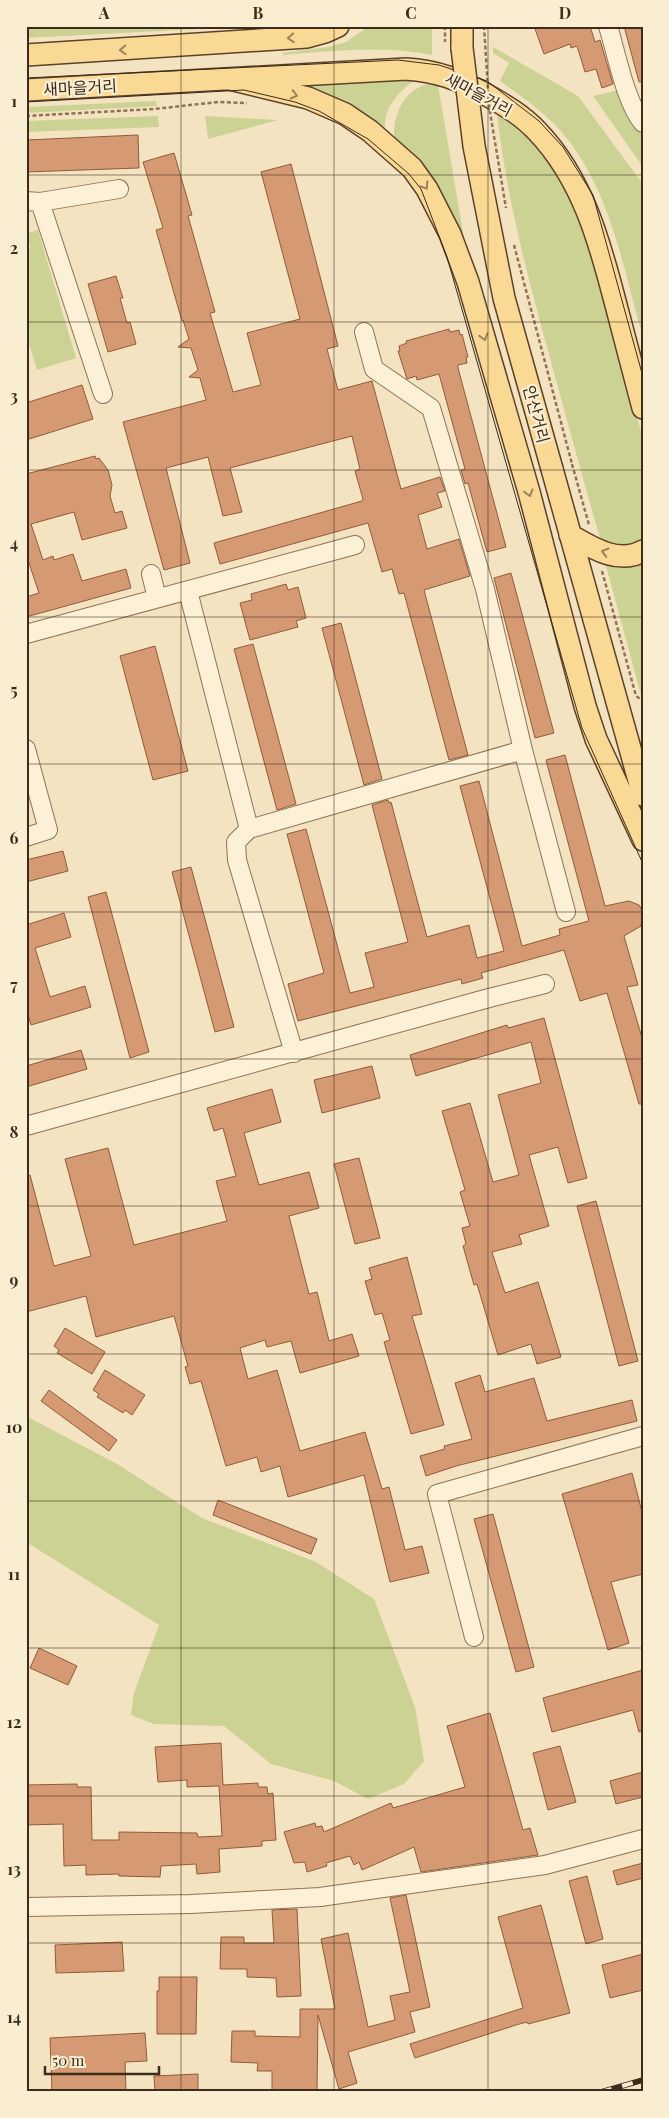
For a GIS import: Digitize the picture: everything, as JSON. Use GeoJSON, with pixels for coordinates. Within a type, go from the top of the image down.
{"type":"FeatureCollection","features":[{"type":"Feature","properties":{"kind":"main road"},"geometry":{"type":"LineString","coordinates":[[26,55],[307,37],[338,26]]}},
{"type":"Feature","properties":{"kind":"main road","name":"안산거리"},"geometry":{"type":"LineString","coordinates":[[462,26],[462,48],[474,146],[502,289],[562,467],[570,535],[643,795]]}},
{"type":"Feature","properties":{"kind":"main road","name":"새마을거리"},"geometry":{"type":"LineString","coordinates":[[26,90],[386,69],[431,71],[476,89],[517,113],[537,131],[570,176],[587,209],[604,257],[643,408]]}},
{"type":"Feature","properties":{"kind":"main road"},"geometry":{"type":"LineString","coordinates":[[230,79],[308,98],[345,114],[370,131],[412,168],[428,189],[450,234],[468,282],[529,492],[585,706],[596,739],[643,840]]}},
{"type":"Feature","properties":{"kind":"main road"},"geometry":{"type":"LineString","coordinates":[[570,535],[596,550],[608,554],[625,555],[643,551]]}},
{"type":"Feature","properties":{"kind":"street"},"geometry":{"type":"LineString","coordinates":[[608,26],[629,94],[638,117],[643,124]]}},
{"type":"Feature","properties":{"kind":"street"},"geometry":{"type":"LineString","coordinates":[[102,394],[33,202],[119,189]]}},
{"type":"Feature","properties":{"kind":"street"},"geometry":{"type":"LineString","coordinates":[[364,332],[374,369],[431,408],[485,589],[523,750],[566,912]]}},
{"type":"Feature","properties":{"kind":"street"},"geometry":{"type":"LineString","coordinates":[[26,634],[355,545]]}},
{"type":"Feature","properties":{"kind":"street"},"geometry":{"type":"LineString","coordinates":[[151,574],[157,598]]}},
{"type":"Feature","properties":{"kind":"street"},"geometry":{"type":"LineString","coordinates":[[188,590],[250,829]]}},
{"type":"Feature","properties":{"kind":"street"},"geometry":{"type":"LineString","coordinates":[[26,749],[48,830],[26,837]]}},
{"type":"Feature","properties":{"kind":"street"},"geometry":{"type":"LineString","coordinates":[[294,1053],[237,860],[236,842],[250,829],[523,750]]}},
{"type":"Feature","properties":{"kind":"street"},"geometry":{"type":"LineString","coordinates":[[26,1126],[489,998],[546,984]]}},
{"type":"Feature","properties":{"kind":"street"},"geometry":{"type":"LineString","coordinates":[[474,1637],[437,1494],[643,1436]]}},
{"type":"Feature","properties":{"kind":"street"},"geometry":{"type":"LineString","coordinates":[[26,1908],[191,1904],[320,1897],[545,1865],[643,1839]]}},
{"type":"Feature","properties":{"kind":"path"},"geometry":{"type":"LineString","coordinates":[[484,26],[489,106],[506,209]]}},
{"type":"Feature","properties":{"kind":"path"},"geometry":{"type":"LineString","coordinates":[[484,74],[491,79]]}},
{"type":"Feature","properties":{"kind":"path"},"geometry":{"type":"LineString","coordinates":[[26,116],[154,109],[218,102],[252,103]]}},
{"type":"Feature","properties":{"kind":"path"},"geometry":{"type":"LineString","coordinates":[[512,237],[562,467],[596,550],[636,696],[643,701]]}},
{"type":"Feature","properties":{"kind":"green space"},"geometry":{"type":"Polygon","coordinates":[[[26,26],[258,26],[26,38],[26,26]]]}},
{"type":"Feature","properties":{"kind":"green space"},"geometry":{"type":"Polygon","coordinates":[[[369,26],[432,26],[432,55],[395,50],[376,50],[283,55],[283,53],[328,47],[346,42],[369,26]]]}},
{"type":"Feature","properties":{"kind":"green space"},"geometry":{"type":"Polygon","coordinates":[[[493,47],[578,96],[643,184],[643,338],[623,261],[596,186],[584,163],[562,132],[537,108],[500,81],[509,63],[493,53],[493,47]]]}},
{"type":"Feature","properties":{"kind":"green space"},"geometry":{"type":"Polygon","coordinates":[[[373,77],[411,80],[412,82],[391,104],[386,117],[385,134],[276,82],[373,77]]]}},
{"type":"Feature","properties":{"kind":"green space"},"geometry":{"type":"Polygon","coordinates":[[[432,83],[438,85],[464,238],[479,301],[394,139],[398,112],[407,96],[414,90],[432,83]]]}},
{"type":"Feature","properties":{"kind":"green space"},"geometry":{"type":"Polygon","coordinates":[[[619,90],[643,130],[643,167],[593,96],[619,90]]]}},
{"type":"Feature","properties":{"kind":"green space"},"geometry":{"type":"Polygon","coordinates":[[[156,101],[157,106],[26,113],[26,107],[156,101]]]}},
{"type":"Feature","properties":{"kind":"green space"},"geometry":{"type":"Polygon","coordinates":[[[497,113],[532,141],[563,180],[578,209],[594,258],[643,439],[643,540],[628,547],[602,545],[526,267],[506,175],[497,113]]]}},
{"type":"Feature","properties":{"kind":"green space"},"geometry":{"type":"Polygon","coordinates":[[[158,116],[159,127],[26,132],[26,121],[158,116]]]}},
{"type":"Feature","properties":{"kind":"green space"},"geometry":{"type":"Polygon","coordinates":[[[205,116],[278,120],[208,139],[205,116]]]}},
{"type":"Feature","properties":{"kind":"green space"},"geometry":{"type":"Polygon","coordinates":[[[38,230],[76,358],[37,370],[26,334],[26,249],[31,247],[26,234],[38,230]]]}},
{"type":"Feature","properties":{"kind":"green space"},"geometry":{"type":"Polygon","coordinates":[[[643,561],[643,695],[641,695],[605,562],[643,561]]]}},
{"type":"Feature","properties":{"kind":"green space"},"geometry":{"type":"Polygon","coordinates":[[[26,1416],[117,1464],[202,1518],[316,1562],[374,1599],[415,1707],[424,1761],[404,1784],[368,1799],[334,1781],[271,1764],[224,1726],[154,1724],[131,1715],[134,1693],[159,1625],[26,1542],[26,1416]]]}},
{"type":"Feature","properties":{"kind":"building"},"geometry":{"type":"Polygon","coordinates":[[[534,26],[590,26],[595,42],[600,40],[613,84],[602,88],[596,69],[585,72],[577,46],[571,48],[570,44],[544,54],[534,26]]]}},
{"type":"Feature","properties":{"kind":"building"},"geometry":{"type":"Polygon","coordinates":[[[624,26],[643,26],[643,82],[639,82],[624,26]]]}},
{"type":"Feature","properties":{"kind":"building"},"geometry":{"type":"Polygon","coordinates":[[[138,135],[139,168],[26,172],[26,140],[138,135]]]}},
{"type":"Feature","properties":{"kind":"building"},"geometry":{"type":"Polygon","coordinates":[[[174,153],[192,215],[188,216],[215,312],[210,313],[233,392],[261,385],[247,333],[300,319],[261,172],[291,164],[338,346],[327,349],[338,390],[372,381],[401,489],[440,477],[445,491],[437,493],[442,507],[418,515],[427,549],[459,539],[470,576],[424,590],[468,755],[449,760],[404,593],[399,594],[392,569],[382,572],[368,523],[220,564],[214,543],[362,501],[355,471],[360,469],[352,436],[230,468],[242,512],[223,516],[208,457],[166,468],[190,563],[164,570],[123,422],[206,400],[200,378],[189,377],[198,370],[191,348],[178,347],[189,339],[156,230],[163,228],[143,162],[174,153]]]}},
{"type":"Feature","properties":{"kind":"building"},"geometry":{"type":"Polygon","coordinates":[[[116,276],[123,298],[120,298],[127,323],[130,322],[136,344],[108,352],[88,284],[116,276]]]}},
{"type":"Feature","properties":{"kind":"building"},"geometry":{"type":"Polygon","coordinates":[[[449,329],[450,332],[459,330],[460,335],[462,334],[468,357],[466,357],[467,363],[458,365],[458,368],[506,547],[487,552],[468,483],[465,484],[461,470],[465,469],[439,374],[417,380],[416,376],[407,379],[398,351],[400,351],[399,346],[407,343],[406,341],[449,329]]]}},
{"type":"Feature","properties":{"kind":"building"},"geometry":{"type":"Polygon","coordinates":[[[82,385],[93,419],[26,440],[26,403],[82,385]]]}},
{"type":"Feature","properties":{"kind":"building"},"geometry":{"type":"Polygon","coordinates":[[[95,456],[96,459],[99,458],[108,470],[112,485],[110,496],[115,513],[122,511],[127,528],[82,540],[74,512],[31,524],[43,560],[53,556],[54,560],[73,554],[82,581],[126,569],[131,588],[26,617],[26,597],[39,593],[26,554],[26,474],[95,456]]]}},
{"type":"Feature","properties":{"kind":"building"},"geometry":{"type":"Polygon","coordinates":[[[511,573],[554,733],[535,738],[494,578],[511,573]]]}},
{"type":"Feature","properties":{"kind":"building"},"geometry":{"type":"Polygon","coordinates":[[[286,584],[288,590],[298,587],[306,618],[296,621],[298,627],[250,640],[240,603],[252,600],[251,594],[286,584]]]}},
{"type":"Feature","properties":{"kind":"building"},"geometry":{"type":"Polygon","coordinates":[[[341,623],[382,779],[364,785],[322,628],[341,623]]]}},
{"type":"Feature","properties":{"kind":"building"},"geometry":{"type":"Polygon","coordinates":[[[253,644],[296,804],[277,810],[234,649],[253,644]]]}},
{"type":"Feature","properties":{"kind":"building"},"geometry":{"type":"Polygon","coordinates":[[[155,646],[188,771],[153,780],[120,656],[155,646]]]}},
{"type":"Feature","properties":{"kind":"building"},"geometry":{"type":"Polygon","coordinates":[[[565,755],[605,906],[629,901],[639,905],[643,912],[641,926],[624,936],[638,985],[627,987],[643,1041],[643,1104],[639,1104],[607,993],[580,1001],[564,950],[481,973],[483,978],[462,984],[461,979],[298,1021],[288,984],[324,973],[287,834],[306,829],[350,993],[374,987],[365,953],[408,942],[372,805],[388,800],[389,803],[391,802],[427,937],[469,925],[477,958],[504,951],[460,786],[479,781],[522,946],[560,935],[559,929],[589,921],[546,760],[565,755]]]}},
{"type":"Feature","properties":{"kind":"building"},"geometry":{"type":"Polygon","coordinates":[[[63,851],[68,871],[26,882],[26,860],[63,851]]]}},
{"type":"Feature","properties":{"kind":"building"},"geometry":{"type":"Polygon","coordinates":[[[191,867],[234,1027],[215,1032],[172,872],[191,867]]]}},
{"type":"Feature","properties":{"kind":"building"},"geometry":{"type":"Polygon","coordinates":[[[106,892],[149,1052],[130,1058],[88,897],[106,892]]]}},
{"type":"Feature","properties":{"kind":"building"},"geometry":{"type":"Polygon","coordinates":[[[64,913],[71,937],[35,948],[50,997],[85,986],[91,1007],[31,1025],[26,1008],[26,925],[64,913]]]}},
{"type":"Feature","properties":{"kind":"building"},"geometry":{"type":"Polygon","coordinates":[[[544,1018],[587,1178],[568,1183],[558,1147],[529,1155],[549,1226],[519,1235],[522,1244],[492,1252],[505,1293],[538,1282],[561,1357],[537,1364],[531,1344],[498,1355],[477,1284],[474,1285],[463,1246],[466,1244],[462,1228],[470,1226],[460,1192],[465,1190],[442,1111],[470,1103],[493,1182],[519,1175],[498,1095],[541,1083],[531,1042],[416,1076],[410,1055],[507,1025],[508,1028],[544,1018]]]}},
{"type":"Feature","properties":{"kind":"building"},"geometry":{"type":"Polygon","coordinates":[[[81,1050],[87,1069],[26,1087],[26,1066],[81,1050]]]}},
{"type":"Feature","properties":{"kind":"building"},"geometry":{"type":"Polygon","coordinates":[[[372,1066],[380,1098],[322,1113],[314,1080],[372,1066]]]}},
{"type":"Feature","properties":{"kind":"building"},"geometry":{"type":"Polygon","coordinates":[[[272,1089],[281,1122],[244,1133],[259,1185],[309,1172],[319,1208],[289,1216],[309,1294],[317,1292],[329,1341],[352,1334],[359,1356],[300,1373],[291,1341],[267,1347],[265,1340],[240,1348],[248,1379],[277,1370],[300,1451],[365,1432],[382,1489],[389,1487],[405,1550],[422,1546],[429,1573],[390,1582],[364,1475],[288,1497],[280,1466],[261,1472],[257,1457],[226,1466],[201,1381],[190,1384],[185,1367],[188,1366],[174,1316],[96,1337],[86,1296],[26,1312],[26,1176],[30,1175],[54,1266],[91,1256],[65,1159],[108,1148],[134,1245],[227,1221],[216,1181],[236,1176],[223,1128],[214,1131],[207,1108],[272,1089]]]}},
{"type":"Feature","properties":{"kind":"building"},"geometry":{"type":"Polygon","coordinates":[[[359,1158],[380,1238],[355,1244],[334,1164],[359,1158]]]}},
{"type":"Feature","properties":{"kind":"building"},"geometry":{"type":"Polygon","coordinates":[[[596,1201],[638,1361],[619,1366],[577,1206],[596,1201]]]}},
{"type":"Feature","properties":{"kind":"building"},"geometry":{"type":"Polygon","coordinates":[[[407,1257],[422,1314],[412,1316],[444,1425],[411,1434],[384,1342],[390,1340],[382,1313],[375,1315],[365,1281],[372,1279],[369,1268],[407,1257]]]}},
{"type":"Feature","properties":{"kind":"building"},"geometry":{"type":"Polygon","coordinates":[[[65,1328],[105,1352],[92,1374],[57,1353],[59,1350],[54,1346],[65,1328]]]}},
{"type":"Feature","properties":{"kind":"building"},"geometry":{"type":"Polygon","coordinates":[[[105,1370],[145,1395],[132,1415],[125,1410],[123,1413],[97,1397],[99,1394],[93,1390],[105,1370]]]}},
{"type":"Feature","properties":{"kind":"building"},"geometry":{"type":"Polygon","coordinates":[[[480,1375],[485,1392],[534,1378],[547,1421],[632,1400],[637,1421],[456,1466],[426,1476],[420,1456],[445,1449],[444,1446],[472,1439],[455,1383],[480,1375]]]}},
{"type":"Feature","properties":{"kind":"building"},"geometry":{"type":"Polygon","coordinates":[[[49,1390],[117,1440],[109,1451],[41,1401],[49,1390]]]}},
{"type":"Feature","properties":{"kind":"building"},"geometry":{"type":"Polygon","coordinates":[[[632,1473],[643,1516],[643,1574],[611,1582],[629,1643],[608,1650],[562,1494],[632,1473]]]}},
{"type":"Feature","properties":{"kind":"building"},"geometry":{"type":"Polygon","coordinates":[[[218,1500],[317,1539],[311,1554],[213,1515],[218,1500]]]}},
{"type":"Feature","properties":{"kind":"building"},"geometry":{"type":"Polygon","coordinates":[[[493,1514],[534,1667],[516,1672],[474,1519],[493,1514]]]}},
{"type":"Feature","properties":{"kind":"building"},"geometry":{"type":"Polygon","coordinates":[[[39,1648],[77,1666],[68,1685],[30,1668],[39,1648]]]}},
{"type":"Feature","properties":{"kind":"building"},"geometry":{"type":"Polygon","coordinates":[[[643,1670],[643,1731],[639,1732],[633,1710],[552,1732],[543,1698],[643,1670]]]}},
{"type":"Feature","properties":{"kind":"building"},"geometry":{"type":"Polygon","coordinates":[[[490,1713],[523,1830],[530,1828],[538,1855],[421,1872],[414,1847],[362,1870],[359,1862],[354,1865],[350,1856],[326,1863],[327,1866],[307,1872],[305,1862],[294,1863],[284,1832],[315,1823],[316,1827],[322,1826],[324,1832],[391,1803],[393,1808],[465,1787],[447,1726],[490,1713]]]}},
{"type":"Feature","properties":{"kind":"building"},"geometry":{"type":"Polygon","coordinates":[[[221,1743],[223,1785],[258,1783],[258,1787],[267,1787],[268,1794],[273,1793],[276,1840],[262,1841],[262,1846],[219,1849],[220,1872],[197,1874],[196,1864],[161,1866],[160,1877],[119,1876],[119,1874],[86,1875],[86,1865],[64,1866],[63,1824],[26,1825],[26,1785],[77,1784],[77,1787],[91,1787],[92,1840],[119,1840],[119,1832],[197,1833],[198,1837],[222,1836],[219,1786],[187,1787],[187,1780],[158,1782],[155,1747],[221,1743]]]}},
{"type":"Feature","properties":{"kind":"building"},"geometry":{"type":"Polygon","coordinates":[[[560,1746],[576,1802],[548,1810],[533,1753],[560,1746]]]}},
{"type":"Feature","properties":{"kind":"building"},"geometry":{"type":"Polygon","coordinates":[[[643,1772],[643,1797],[616,1804],[610,1781],[643,1772]]]}},
{"type":"Feature","properties":{"kind":"building"},"geometry":{"type":"Polygon","coordinates":[[[643,1863],[643,1878],[617,1885],[613,1871],[643,1863]]]}},
{"type":"Feature","properties":{"kind":"building"},"geometry":{"type":"Polygon","coordinates":[[[587,1876],[603,1939],[586,1944],[569,1881],[587,1876]]]}},
{"type":"Feature","properties":{"kind":"building"},"geometry":{"type":"Polygon","coordinates":[[[406,1895],[430,2007],[410,2012],[415,2032],[348,2052],[357,2083],[339,2089],[318,2015],[317,2092],[272,2092],[272,2071],[257,2071],[258,2063],[231,2062],[232,2031],[255,2031],[255,2036],[300,2037],[300,2009],[335,2009],[321,1939],[348,1933],[368,2027],[395,2020],[390,1996],[410,1992],[390,1898],[406,1895]]]}},
{"type":"Feature","properties":{"kind":"building"},"geometry":{"type":"Polygon","coordinates":[[[541,1905],[570,2013],[528,2024],[527,2022],[516,2025],[415,2058],[410,2044],[523,2008],[498,1917],[541,1905]]]}},
{"type":"Feature","properties":{"kind":"building"},"geometry":{"type":"Polygon","coordinates":[[[297,1909],[301,1996],[277,1997],[276,1978],[247,1977],[247,1969],[220,1969],[221,1937],[244,1937],[244,1943],[274,1943],[272,1910],[297,1909]]]}},
{"type":"Feature","properties":{"kind":"building"},"geometry":{"type":"Polygon","coordinates":[[[122,1942],[124,1971],[56,1973],[55,1945],[122,1942]]]}},
{"type":"Feature","properties":{"kind":"building"},"geometry":{"type":"Polygon","coordinates":[[[643,1954],[643,1990],[610,1998],[602,1965],[643,1954]]]}},
{"type":"Feature","properties":{"kind":"building"},"geometry":{"type":"Polygon","coordinates":[[[159,1977],[197,1977],[196,2034],[157,2034],[157,1991],[159,1991],[159,1977]]]}},
{"type":"Feature","properties":{"kind":"building"},"geometry":{"type":"Polygon","coordinates":[[[145,2033],[147,2061],[125,2062],[126,2092],[52,2092],[50,2038],[145,2033]]]}},
{"type":"Feature","properties":{"kind":"building"},"geometry":{"type":"Polygon","coordinates":[[[198,2074],[198,2092],[155,2092],[154,2076],[198,2074]]]}},
{"type":"Feature","properties":{"kind":"tram line"},"geometry":{"type":"LineString","coordinates":[[26,78],[398,60],[439,65],[487,81],[539,121],[563,147],[593,195],[643,377]]}},
{"type":"Feature","properties":{"kind":"tram line"},"geometry":{"type":"LineString","coordinates":[[26,102],[244,90],[295,102],[319,111],[368,139],[409,174],[421,189],[447,257],[582,728],[643,864]]}},
{"type":"Feature","properties":{"kind":"railway"},"geometry":{"type":"LineString","coordinates":[[601,2092],[643,2080]]}}]}
